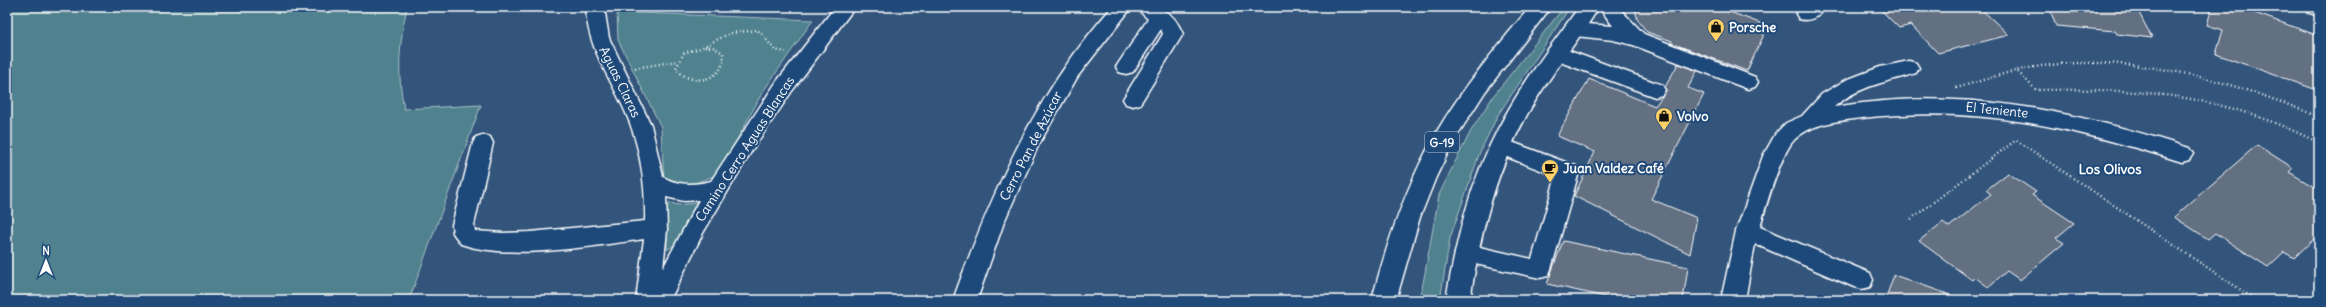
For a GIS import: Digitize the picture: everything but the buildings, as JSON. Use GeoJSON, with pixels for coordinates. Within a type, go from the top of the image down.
{"type":"FeatureCollection","features":[{"type":"Feature","properties":{"kind":"main road","name":"G-19"},"geometry":{"type":"LineString","coordinates":[[1384,300],[1393,265],[1416,195],[1443,139],[1471,96],[1541,7]]}},
{"type":"Feature","properties":{"kind":"main road"},"geometry":{"type":"LineString","coordinates":[[1458,300],[1466,253],[1476,215],[1501,146],[1520,108],[1589,7]]}},
{"type":"Feature","properties":{"kind":"street","name":"Aguas Claras"},"geometry":{"type":"LineString","coordinates":[[595,7],[596,33],[613,71],[629,96],[641,125],[649,154],[656,228],[648,300]]}},
{"type":"Feature","properties":{"kind":"street","name":"Camino Cerro Aguas Blancas"},"geometry":{"type":"LineString","coordinates":[[658,300],[695,227],[718,188],[803,61],[846,7]]}},
{"type":"Feature","properties":{"kind":"street","name":"Cerro Pan de Azúcar"},"geometry":{"type":"LineString","coordinates":[[965,300],[983,248],[1005,197],[1051,103],[1089,45],[1123,7]]}},
{"type":"Feature","properties":{"kind":"street"},"geometry":{"type":"LineString","coordinates":[[1608,7],[1615,17],[1638,39]]}},
{"type":"Feature","properties":{"kind":"street"},"geometry":{"type":"LineString","coordinates":[[2314,7],[2319,9]]}},
{"type":"Feature","properties":{"kind":"street"},"geometry":{"type":"LineString","coordinates":[[1126,67],[1152,12],[1173,29],[1172,38],[1133,99]]}},
{"type":"Feature","properties":{"kind":"street"},"geometry":{"type":"LineString","coordinates":[[1573,30],[1614,33],[1638,39],[1748,82]]}},
{"type":"Feature","properties":{"kind":"street"},"geometry":{"type":"LineString","coordinates":[[1556,54],[1654,90]]}},
{"type":"Feature","properties":{"kind":"street","name":"El Teniente"},"geometry":{"type":"LineString","coordinates":[[1809,121],[1818,109],[1842,90],[1873,76],[1909,68]]}},
{"type":"Feature","properties":{"kind":"street","name":"El Teniente"},"geometry":{"type":"LineString","coordinates":[[1733,300],[1747,231],[1780,144],[1796,127],[1809,121],[1888,106],[1922,104],[1994,108],[2067,120],[2105,129],[2182,154]]}},
{"type":"Feature","properties":{"kind":"street"},"geometry":{"type":"LineString","coordinates":[[484,144],[463,225],[463,232],[467,238],[490,242],[615,234],[656,228]]}},
{"type":"Feature","properties":{"kind":"street"},"geometry":{"type":"LineString","coordinates":[[1466,253],[1528,268],[1540,269],[1568,172],[1501,146]]}},
{"type":"Feature","properties":{"kind":"street"},"geometry":{"type":"LineString","coordinates":[[652,182],[664,189],[683,193],[718,188]]}},
{"type":"Feature","properties":{"kind":"street"},"geometry":{"type":"LineString","coordinates":[[1747,231],[1862,280]]}},
{"type":"Feature","properties":{"kind":"path"},"geometry":{"type":"LineString","coordinates":[[705,47],[714,39],[732,31],[758,30],[775,50],[803,61]]}},
{"type":"Feature","properties":{"kind":"path"},"geometry":{"type":"LineString","coordinates":[[705,47],[718,49],[724,57],[721,70],[715,75],[698,81],[684,79],[678,74],[676,68],[678,61],[687,52],[705,47]]}},
{"type":"Feature","properties":{"kind":"path"},"geometry":{"type":"LineString","coordinates":[[613,71],[678,61]]}},
{"type":"Feature","properties":{"kind":"path"},"geometry":{"type":"LineString","coordinates":[[1954,89],[2035,67],[2075,63],[2125,66],[2166,71],[2252,91],[2319,117]]}},
{"type":"Feature","properties":{"kind":"path"},"geometry":{"type":"LineString","coordinates":[[2018,72],[2036,90],[2117,89],[2191,98],[2229,106],[2272,119],[2319,143]]}},
{"type":"Feature","properties":{"kind":"path"},"geometry":{"type":"LineString","coordinates":[[1911,219],[2016,140],[2256,300]]}},
{"type":"Feature","properties":{"kind":"green space"},"geometry":{"type":"Polygon","coordinates":[[[7,7],[407,7],[402,34],[400,58],[400,82],[404,109],[481,105],[409,300],[7,300],[7,7]]]}},
{"type":"Feature","properties":{"kind":"green space"},"geometry":{"type":"Polygon","coordinates":[[[1564,7],[1570,7],[1498,115],[1480,152],[1450,238],[1440,300],[1420,300],[1439,195],[1453,166],[1472,129],[1494,95],[1564,7]]]}},
{"type":"Feature","properties":{"kind":"green space"},"geometry":{"type":"Polygon","coordinates":[[[617,12],[813,20],[762,93],[719,174],[690,185],[664,182],[661,127],[618,40],[617,12]]]}},
{"type":"Feature","properties":{"kind":"green space"},"geometry":{"type":"Polygon","coordinates":[[[671,203],[679,205],[696,203],[696,207],[674,245],[667,250],[667,205],[671,203]]]}},
{"type":"Feature","properties":{"kind":"place","name":"Porsche"},"geometry":{"type":"Point","coordinates":[1716,42]}},
{"type":"Feature","properties":{"kind":"place","name":"Volvo"},"geometry":{"type":"Point","coordinates":[1664,131]}},
{"type":"Feature","properties":{"kind":"place","name":"Juan Valdez Café"},"geometry":{"type":"Point","coordinates":[1550,183]}},
{"type":"Feature","properties":{"kind":"district","name":"Los Olivos"},"geometry":{"type":"Point","coordinates":[2110,169]}}]}
